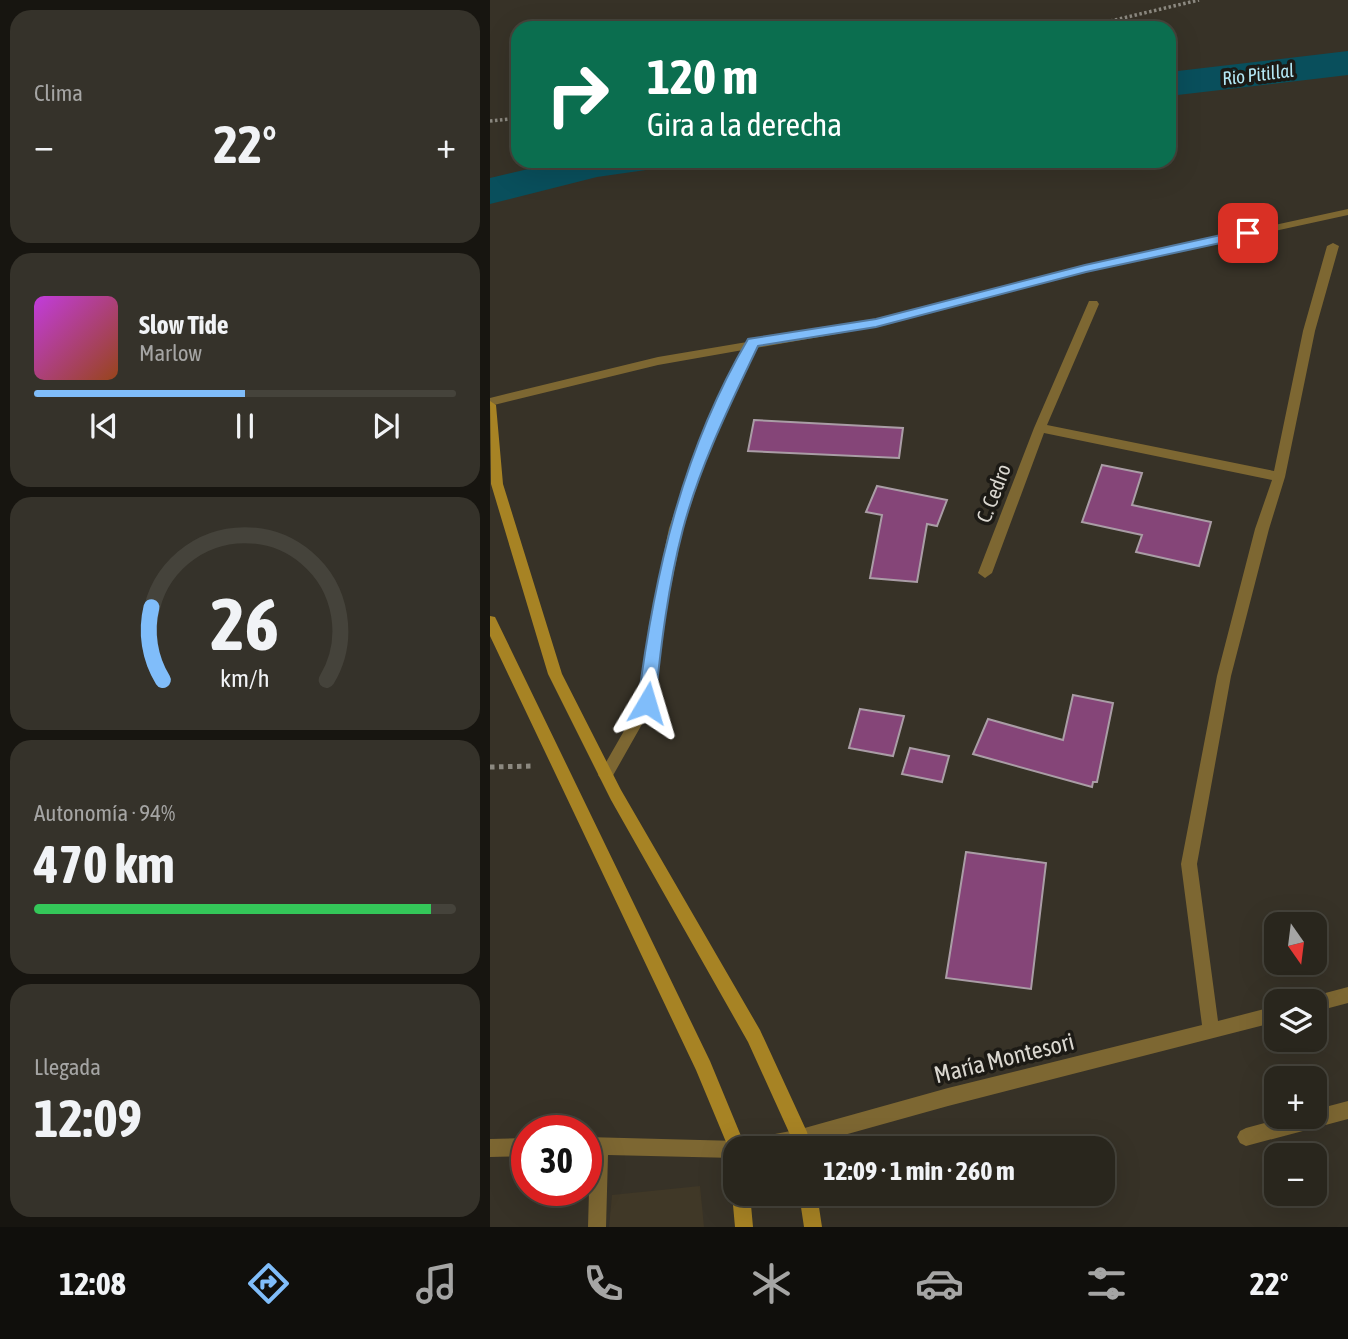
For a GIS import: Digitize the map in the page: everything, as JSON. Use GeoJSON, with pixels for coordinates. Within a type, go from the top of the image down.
{"type":"FeatureCollection","features":[{"type":"Feature","properties":{"kind":"main road"},"geometry":{"type":"LineString","coordinates":[[490,404],[497,484],[555,674],[606,775],[754,1036],[799,1136]]}},
{"type":"Feature","properties":{"kind":"main road"},"geometry":{"type":"LineString","coordinates":[[490,621],[704,1067],[731,1136]]}},
{"type":"Feature","properties":{"kind":"main road"},"geometry":{"type":"LineString","coordinates":[[742,1206],[744,1227]]}},
{"type":"Feature","properties":{"kind":"main road"},"geometry":{"type":"LineString","coordinates":[[810,1206],[813,1227]]}},
{"type":"Feature","properties":{"kind":"street"},"geometry":{"type":"LineString","coordinates":[[490,404],[658,361],[753,342],[876,323],[1085,269],[1348,212]]}},
{"type":"Feature","properties":{"kind":"street"},"geometry":{"type":"LineString","coordinates":[[1211,1031],[1189,864],[1224,676],[1262,529],[1279,477],[1309,331],[1333,246]]}},
{"type":"Feature","properties":{"kind":"street","name":"C. Cedro"},"geometry":{"type":"LineString","coordinates":[[985,573],[1040,428],[1093,304]]}},
{"type":"Feature","properties":{"kind":"street"},"geometry":{"type":"LineString","coordinates":[[606,775],[647,703],[656,625],[676,528],[707,438],[753,342]]}},
{"type":"Feature","properties":{"kind":"street"},"geometry":{"type":"LineString","coordinates":[[1040,428],[1279,477]]}},
{"type":"Feature","properties":{"kind":"street"},"geometry":{"type":"LineString","coordinates":[[1327,1001],[1348,995]]}},
{"type":"Feature","properties":{"kind":"street","name":"María Montesori"},"geometry":{"type":"LineString","coordinates":[[824,1136],[948,1097],[1264,1017]]}},
{"type":"Feature","properties":{"kind":"street"},"geometry":{"type":"LineString","coordinates":[[1246,1137],[1348,1110]]}},
{"type":"Feature","properties":{"kind":"street"},"geometry":{"type":"LineString","coordinates":[[602,1146],[723,1149]]}},
{"type":"Feature","properties":{"kind":"street"},"geometry":{"type":"LineString","coordinates":[[490,1147],[511,1147]]}},
{"type":"Feature","properties":{"kind":"street"},"geometry":{"type":"LineString","coordinates":[[596,1206],[597,1227]]}},
{"type":"Feature","properties":{"kind":"path"},"geometry":{"type":"LineString","coordinates":[[1110,21],[1199,0]]}},
{"type":"Feature","properties":{"kind":"path"},"geometry":{"type":"LineString","coordinates":[[490,121],[511,119]]}},
{"type":"Feature","properties":{"kind":"path"},"geometry":{"type":"LineString","coordinates":[[490,767],[561,766]]}},
{"type":"Feature","properties":{"kind":"shaded area"},"geometry":{"type":"Polygon","coordinates":[[[700,1186],[704,1227],[609,1227],[612,1195],[700,1186]]]}},
{"type":"Feature","properties":{"kind":"building"},"geometry":{"type":"Polygon","coordinates":[[[754,420],[903,428],[899,458],[748,451],[754,420]]]}},
{"type":"Feature","properties":{"kind":"building"},"geometry":{"type":"Polygon","coordinates":[[[1102,465],[1142,473],[1132,505],[1211,522],[1199,566],[1136,552],[1142,535],[1082,522],[1102,465]]]}},
{"type":"Feature","properties":{"kind":"building"},"geometry":{"type":"Polygon","coordinates":[[[877,486],[947,500],[937,526],[927,524],[917,582],[870,578],[882,515],[866,512],[877,486]]]}},
{"type":"Feature","properties":{"kind":"building"},"geometry":{"type":"Polygon","coordinates":[[[1073,695],[1113,703],[1097,782],[1093,782],[1092,787],[973,754],[988,719],[1063,740],[1073,695]]]}},
{"type":"Feature","properties":{"kind":"building"},"geometry":{"type":"Polygon","coordinates":[[[860,709],[904,716],[893,756],[849,748],[860,709]]]}},
{"type":"Feature","properties":{"kind":"building"},"geometry":{"type":"Polygon","coordinates":[[[910,748],[949,756],[942,782],[902,774],[910,748]]]}},
{"type":"Feature","properties":{"kind":"building"},"geometry":{"type":"Polygon","coordinates":[[[966,852],[1046,863],[1031,989],[946,978],[966,852]]]}},
{"type":"Feature","properties":{"kind":"waterway","name":"Rio Pitillal"},"geometry":{"type":"LineString","coordinates":[[1176,83],[1348,63]]}},
{"type":"Feature","properties":{"kind":"waterway","name":"Rio Pitillal"},"geometry":{"type":"LineString","coordinates":[[490,191],[585,168]]}},
{"type":"Feature","properties":{"kind":"route"},"geometry":{"type":"LineString","coordinates":[[647,703],[656,625],[676,528],[707,438],[753,342],[876,323],[1085,269],[1248,233]]}}]}
